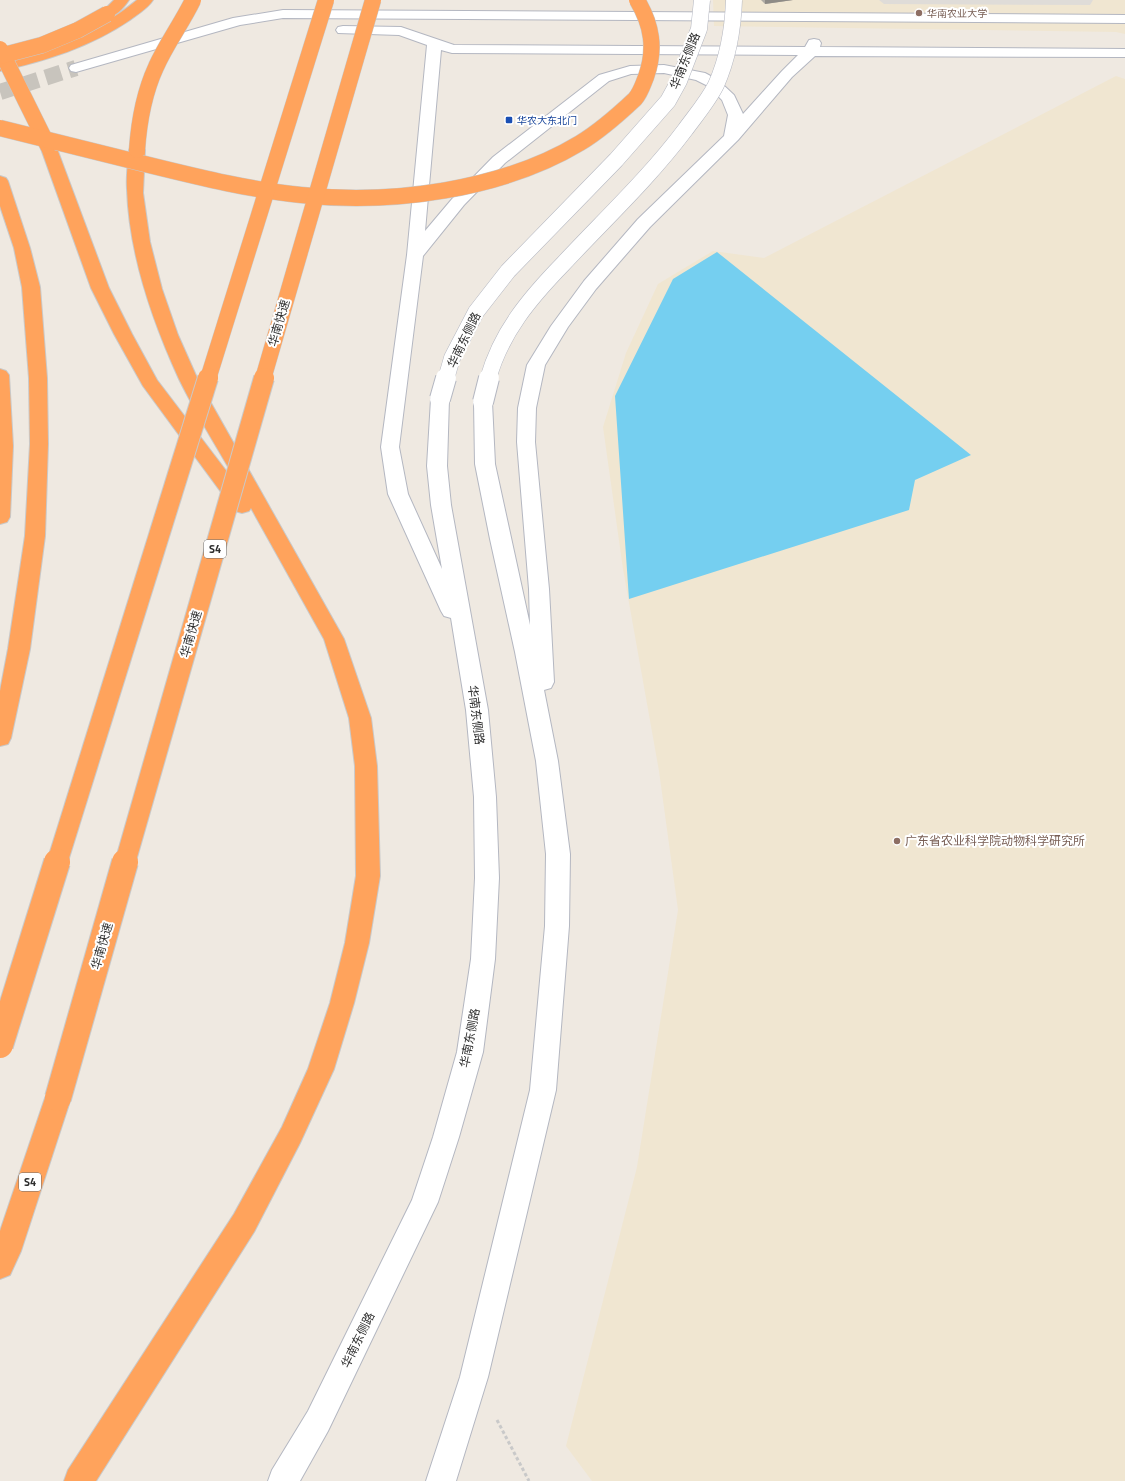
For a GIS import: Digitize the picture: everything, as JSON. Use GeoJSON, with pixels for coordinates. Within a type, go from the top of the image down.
{"type":"FeatureCollection","features":[{"type":"Feature","properties":{"kind":"highway"},"geometry":{"type":"LineString","coordinates":[[0,56],[42,45],[78,30],[107,14],[122,0]]}},
{"type":"Feature","properties":{"kind":"highway"},"geometry":{"type":"LineString","coordinates":[[0,67],[19,63],[65,48],[100,32],[131,14],[146,0]]}},
{"type":"Feature","properties":{"kind":"highway"},"geometry":{"type":"LineString","coordinates":[[79,1481],[244,1223],[295,1128],[321,1069],[342,1003],[357,943],[368,876],[366,766],[360,718],[334,638],[189,380],[169,338],[147,273],[134,192],[138,123],[143,99],[152,75],[161,56],[193,0]]}},
{"type":"Feature","properties":{"kind":"highway"},"geometry":{"type":"LineString","coordinates":[[0,1045],[326,0]]}},
{"type":"Feature","properties":{"kind":"highway","name":"华南快速"},"geometry":{"type":"LineString","coordinates":[[0,1266],[7,1251],[58,1098],[373,0]]}},
{"type":"Feature","properties":{"kind":"highway"},"geometry":{"type":"LineString","coordinates":[[0,128],[218,182],[270,192],[322,197],[374,198],[428,193],[468,185],[515,172],[557,156],[591,137],[615,118],[639,94],[650,68],[654,46],[649,22],[637,0]]}},
{"type":"Feature","properties":{"kind":"highway"},"geometry":{"type":"LineString","coordinates":[[0,48],[48,146],[100,288],[149,382],[310,597]]}},
{"type":"Feature","properties":{"kind":"highway"},"geometry":{"type":"LineString","coordinates":[[0,181],[22,248],[32,287],[38,378],[39,444],[35,536],[11,692],[0,738]]}},
{"type":"Feature","properties":{"kind":"highway"},"geometry":{"type":"LineString","coordinates":[[0,375],[3,447],[3,488],[0,517]]}},
{"type":"Feature","properties":{"kind":"street"},"geometry":{"type":"LineString","coordinates":[[281,21],[288,0]]}},
{"type":"Feature","properties":{"kind":"street","name":"华南东侧路"},"geometry":{"type":"LineString","coordinates":[[283,1481],[318,1421],[425,1202],[446,1137],[470,1052],[483,960],[487,878],[485,797],[477,710],[441,505],[436,466],[440,400],[452,358],[480,306],[508,271],[616,160],[668,100],[679,81],[699,29],[702,0]]}},
{"type":"Feature","properties":{"kind":"street"},"geometry":{"type":"LineString","coordinates":[[547,761],[526,652],[500,539],[485,464],[483,402],[491,368],[502,341],[530,300],[582,242],[649,174],[681,137],[703,105],[718,80],[728,53],[734,22],[734,0]]}},
{"type":"Feature","properties":{"kind":"street"},"geometry":{"type":"LineString","coordinates":[[76,68],[238,21],[1125,19]]}},
{"type":"Feature","properties":{"kind":"street"},"geometry":{"type":"LineString","coordinates":[[302,29],[401,31],[434,44],[452,49],[1125,52]]}},
{"type":"Feature","properties":{"kind":"street"},"geometry":{"type":"LineString","coordinates":[[434,44],[462,36],[667,36]]}},
{"type":"Feature","properties":{"kind":"street"},"geometry":{"type":"LineString","coordinates":[[683,36],[746,37]]}},
{"type":"Feature","properties":{"kind":"street"},"geometry":{"type":"LineString","coordinates":[[441,1481],[474,1377],[543,1090],[557,919],[558,854],[547,761],[539,589],[526,442],[527,408],[536,365],[560,326],[590,285],[644,223],[732,137],[821,37],[801,37]]}},
{"type":"Feature","properties":{"kind":"street"},"geometry":{"type":"LineString","coordinates":[[1102,38],[1125,52]]}},
{"type":"Feature","properties":{"kind":"street"},"geometry":{"type":"LineString","coordinates":[[434,44],[415,255],[390,448],[398,494],[465,641]]}},
{"type":"Feature","properties":{"kind":"street"},"geometry":{"type":"LineString","coordinates":[[415,255],[458,202],[499,160],[604,78],[630,70],[664,70],[700,76],[713,83],[729,98],[736,115],[732,137]]}},
{"type":"Feature","properties":{"kind":"path"},"geometry":{"type":"LineString","coordinates":[[474,1377],[529,1481]]}},
{"type":"Feature","properties":{"kind":"shaded area","name":"华南农业大学"},"geometry":{"type":"Polygon","coordinates":[[[713,0],[1125,0],[1125,34],[1116,32],[714,26],[713,0]]]}},
{"type":"Feature","properties":{"kind":"shaded area"},"geometry":{"type":"Polygon","coordinates":[[[879,0],[1093,0],[1090,5],[884,4],[879,0]]]}},
{"type":"Feature","properties":{"kind":"shaded area","name":"广东省农业科学院动物科学研究所"},"geometry":{"type":"Polygon","coordinates":[[[1116,76],[1125,79],[1125,1481],[592,1481],[566,1446],[637,1167],[678,910],[659,771],[623,569],[603,427],[626,353],[658,284],[713,251],[764,258],[1116,76]]]}},
{"type":"Feature","properties":{"kind":"water"},"geometry":{"type":"Polygon","coordinates":[[[717,252],[971,455],[915,480],[909,510],[629,599],[615,396],[673,279],[717,252]]]}},
{"type":"Feature","properties":{"kind":"tunnel"},"geometry":{"type":"LineString","coordinates":[[0,92],[76,68]]}},
{"type":"Feature","properties":{"kind":"place","name":"华南农业大学"},"geometry":{"type":"Point","coordinates":[919,13]}},
{"type":"Feature","properties":{"kind":"place","name":"华农大东北门"},"geometry":{"type":"Point","coordinates":[509,120]}},
{"type":"Feature","properties":{"kind":"place","name":"广东省农业科学院动物科学研究所"},"geometry":{"type":"Point","coordinates":[897,841]}}]}
